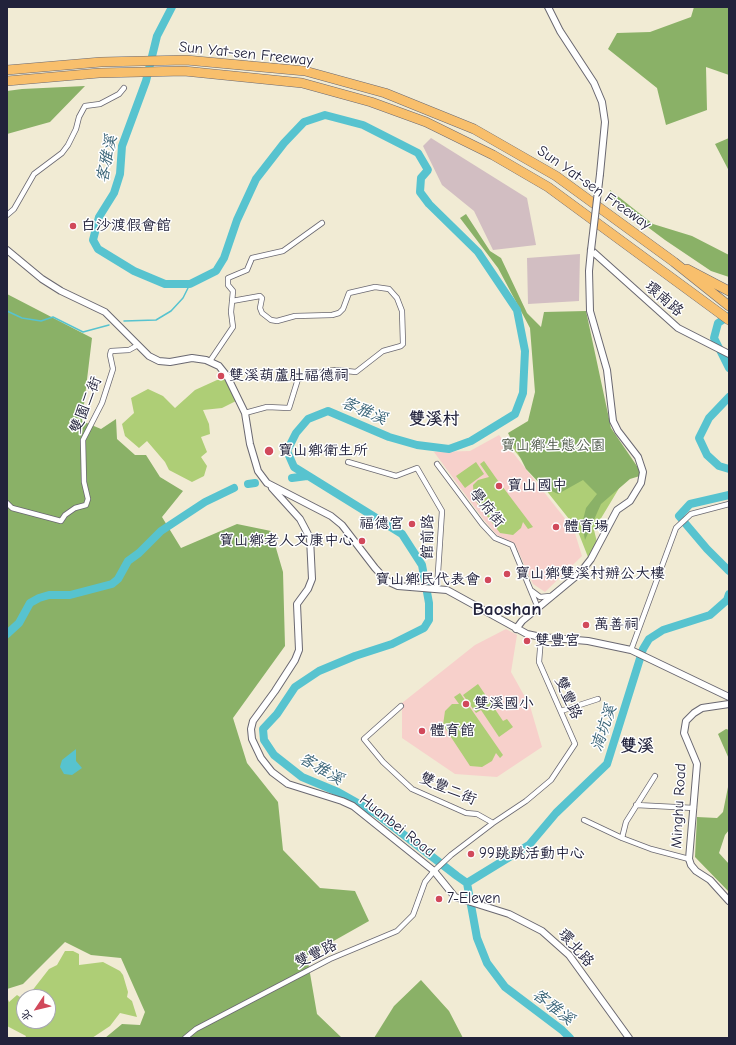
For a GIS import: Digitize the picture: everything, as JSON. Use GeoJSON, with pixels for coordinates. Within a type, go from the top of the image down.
{"type":"FeatureCollection","features":[{"type":"Feature","properties":{"kind":"highway","name":"Sun Yat-sen Freeway"},"geometry":{"type":"LineString","coordinates":[[7,70],[101,62],[186,60],[305,71],[385,93],[474,129],[556,176],[674,262],[729,306]]}},
{"type":"Feature","properties":{"kind":"highway","name":"Sun Yat-sen Freeway"},"geometry":{"type":"LineString","coordinates":[[7,81],[99,73],[184,71],[302,83],[371,102],[426,122],[493,155],[548,187],[729,320]]}},
{"type":"Feature","properties":{"kind":"highway"},"geometry":{"type":"LineString","coordinates":[[674,262],[729,291]]}},
{"type":"Feature","properties":{"kind":"street"},"geometry":{"type":"LineString","coordinates":[[516,629],[522,621],[580,573],[592,559],[617,510],[630,501],[636,493],[644,472],[638,457],[618,431],[613,421],[607,370],[590,311],[589,271],[605,122],[602,102],[594,83],[560,31],[548,7]]}},
{"type":"Feature","properties":{"kind":"street"},"geometry":{"type":"LineString","coordinates":[[7,215],[14,209],[34,174],[62,154],[76,129],[78,117],[84,106],[100,104],[119,94],[124,88]]}},
{"type":"Feature","properties":{"kind":"street"},"geometry":{"type":"LineString","coordinates":[[7,250],[42,279],[62,291],[105,312],[149,356],[164,362],[174,362],[192,358],[210,361],[233,327],[231,312],[233,291],[228,285],[228,278],[247,270],[252,258],[283,251],[322,223]]}},
{"type":"Feature","properties":{"kind":"street","name":"環南路"},"geometry":{"type":"LineString","coordinates":[[591,250],[678,328],[729,354]]}},
{"type":"Feature","properties":{"kind":"street"},"geometry":{"type":"LineString","coordinates":[[232,301],[260,296],[262,298],[260,308],[262,313],[271,320],[283,320],[295,316],[332,315],[339,313],[349,293],[375,287],[389,289],[397,298],[402,311],[403,344],[401,346],[383,351],[356,372],[337,370],[326,371],[298,379],[289,408],[267,407],[245,413]]}},
{"type":"Feature","properties":{"kind":"street","name":"雙園二街"},"geometry":{"type":"LineString","coordinates":[[7,503],[12,508],[61,521],[65,515],[75,508],[86,504],[88,499],[84,482],[85,470],[83,440],[102,403],[113,369],[110,355],[111,351],[129,350],[138,345]]}},
{"type":"Feature","properties":{"kind":"street","name":"Huanbei Road"},"geometry":{"type":"LineString","coordinates":[[210,361],[219,366],[227,376],[245,413],[251,451],[258,471],[300,519],[310,538],[312,579],[308,589],[297,604],[299,650],[275,691],[253,720],[251,730],[255,746],[261,758],[272,772],[288,784],[342,801],[353,806],[434,871]]}},
{"type":"Feature","properties":{"kind":"street","name":"館前路"},"geometry":{"type":"LineString","coordinates":[[348,462],[396,476],[417,468],[442,511],[437,588]]}},
{"type":"Feature","properties":{"kind":"street","name":"學府街"},"geometry":{"type":"LineString","coordinates":[[437,464],[482,524],[496,538],[512,545],[538,608]]}},
{"type":"Feature","properties":{"kind":"street"},"geometry":{"type":"LineString","coordinates":[[268,483],[331,516],[342,526],[375,568],[388,581],[398,586],[437,588],[456,594],[516,629],[541,637],[588,641],[631,650],[729,697]]}},
{"type":"Feature","properties":{"kind":"street"},"geometry":{"type":"LineString","coordinates":[[631,650],[676,528],[690,514],[729,504]]}},
{"type":"Feature","properties":{"kind":"street"},"geometry":{"type":"LineString","coordinates":[[529,586],[534,594],[540,597],[554,595]]}},
{"type":"Feature","properties":{"kind":"street","name":"雙豐路"},"geometry":{"type":"LineString","coordinates":[[185,1038],[196,1029],[330,959],[396,931],[413,915],[425,882],[434,871],[451,855],[493,823],[526,801],[551,780],[575,744],[539,662],[541,637]]}},
{"type":"Feature","properties":{"kind":"street"},"geometry":{"type":"LineString","coordinates":[[561,711],[598,699]]}},
{"type":"Feature","properties":{"kind":"street","name":"Minghu Road"},"geometry":{"type":"LineString","coordinates":[[729,704],[702,708],[694,713],[686,721],[684,733],[697,764],[689,859],[691,865],[696,871],[710,880],[729,901]]}},
{"type":"Feature","properties":{"kind":"street","name":"雙豐二街"},"geometry":{"type":"LineString","coordinates":[[401,706],[364,739],[384,762],[412,788],[466,812],[477,814],[493,823]]}},
{"type":"Feature","properties":{"kind":"street"},"geometry":{"type":"LineString","coordinates":[[622,838],[626,822],[655,776]]}},
{"type":"Feature","properties":{"kind":"street"},"geometry":{"type":"LineString","coordinates":[[636,805],[694,808]]}},
{"type":"Feature","properties":{"kind":"street"},"geometry":{"type":"LineString","coordinates":[[584,820],[622,838],[651,849],[689,859]]}},
{"type":"Feature","properties":{"kind":"street","name":"環北路"},"geometry":{"type":"LineString","coordinates":[[434,871],[455,897],[508,914],[542,931],[556,942],[577,966],[629,1038]]}},
{"type":"Feature","properties":{"kind":"shaded area"},"geometry":{"type":"Polygon","coordinates":[[[431,138],[527,198],[536,245],[493,250],[474,211],[442,185],[423,146],[431,138]]]}},
{"type":"Feature","properties":{"kind":"shaded area"},"geometry":{"type":"Polygon","coordinates":[[[580,254],[579,301],[528,304],[527,258],[580,254]]]}},
{"type":"Feature","properties":{"kind":"shaded area","name":"寶山國中"},"geometry":{"type":"Polygon","coordinates":[[[499,435],[574,530],[582,556],[545,592],[533,584],[515,544],[497,535],[484,520],[434,452],[470,451],[499,435]]]}},
{"type":"Feature","properties":{"kind":"shaded area","name":"雙溪國小"},"geometry":{"type":"Polygon","coordinates":[[[506,629],[517,635],[511,672],[530,706],[542,747],[497,777],[455,774],[402,738],[402,703],[475,645],[506,629]]]}},
{"type":"Feature","properties":{"kind":"green space"},"geometry":{"type":"Polygon","coordinates":[[[694,7],[729,7],[729,75],[706,67],[707,110],[666,125],[657,88],[608,49],[617,33],[650,32],[691,17],[694,7]]]}},
{"type":"Feature","properties":{"kind":"green space"},"geometry":{"type":"Polygon","coordinates":[[[85,86],[50,122],[7,134],[7,91],[85,86]]]}},
{"type":"Feature","properties":{"kind":"green space"},"geometry":{"type":"Polygon","coordinates":[[[729,138],[729,171],[715,144],[729,138]]]}},
{"type":"Feature","properties":{"kind":"green space"},"geometry":{"type":"Polygon","coordinates":[[[610,190],[653,224],[692,236],[729,255],[729,277],[711,271],[665,240],[609,198],[610,190]]]}},
{"type":"Feature","properties":{"kind":"green space"},"geometry":{"type":"Polygon","coordinates":[[[466,214],[490,251],[501,258],[527,313],[541,327],[544,312],[586,311],[611,428],[643,475],[630,479],[601,504],[585,540],[582,524],[586,508],[597,494],[583,480],[558,494],[542,486],[526,469],[508,433],[528,421],[535,392],[530,328],[498,268],[460,218],[466,214]]]}},
{"type":"Feature","properties":{"kind":"green space"},"geometry":{"type":"Polygon","coordinates":[[[7,294],[92,338],[82,421],[101,429],[116,419],[117,439],[135,455],[146,455],[160,477],[183,491],[162,517],[181,548],[237,524],[271,531],[283,572],[285,646],[233,718],[247,763],[278,802],[283,850],[320,888],[355,891],[369,921],[307,956],[317,1014],[342,1038],[105,1038],[122,1024],[140,1025],[145,1012],[121,958],[91,955],[65,942],[23,984],[7,989],[7,294]]]}},
{"type":"Feature","properties":{"kind":"green space"},"geometry":{"type":"Polygon","coordinates":[[[227,379],[236,401],[222,408],[203,410],[209,424],[210,434],[201,437],[207,452],[201,457],[207,466],[204,476],[192,482],[169,470],[165,462],[147,441],[139,448],[125,436],[122,424],[134,413],[131,398],[148,389],[163,396],[175,408],[195,390],[217,380],[227,379]]]}},
{"type":"Feature","properties":{"kind":"green space","name":"寶山鄉生態公園"},"geometry":{"type":"Polygon","coordinates":[[[530,422],[624,480],[594,530],[597,542],[588,557],[577,529],[506,440],[530,422]]]}},
{"type":"Feature","properties":{"kind":"green space"},"geometry":{"type":"Polygon","coordinates":[[[484,461],[533,527],[528,529],[523,522],[521,528],[513,535],[500,533],[474,499],[473,485],[478,480],[489,477],[480,464],[484,461]]]}},
{"type":"Feature","properties":{"kind":"green space"},"geometry":{"type":"Polygon","coordinates":[[[476,462],[484,474],[465,488],[456,476],[476,462]]]}},
{"type":"Feature","properties":{"kind":"green space"},"geometry":{"type":"Polygon","coordinates":[[[478,684],[503,721],[507,719],[513,727],[499,737],[481,710],[476,713],[463,695],[478,684]]]}},
{"type":"Feature","properties":{"kind":"green space"},"geometry":{"type":"Polygon","coordinates":[[[460,693],[503,755],[500,758],[496,753],[492,761],[482,767],[470,766],[443,725],[445,711],[452,704],[459,704],[454,697],[460,693]]]}},
{"type":"Feature","properties":{"kind":"green space"},"geometry":{"type":"Polygon","coordinates":[[[726,729],[729,730],[729,759],[718,734],[726,729]]]}},
{"type":"Feature","properties":{"kind":"green space"},"geometry":{"type":"Polygon","coordinates":[[[729,782],[729,830],[725,835],[719,853],[729,864],[729,892],[695,857],[697,817],[717,818],[723,812],[729,782]]]}},
{"type":"Feature","properties":{"kind":"green space"},"geometry":{"type":"Polygon","coordinates":[[[65,951],[73,951],[79,954],[79,965],[103,962],[120,971],[123,975],[128,992],[127,997],[132,1001],[137,1017],[120,1013],[110,1026],[92,1038],[25,1038],[26,1036],[7,1026],[7,997],[9,1002],[16,996],[16,1029],[56,1029],[56,989],[33,989],[49,969],[57,965],[65,951]]]}},
{"type":"Feature","properties":{"kind":"green space"},"geometry":{"type":"Polygon","coordinates":[[[421,980],[449,1011],[463,1038],[374,1038],[394,1006],[421,980]]]}},
{"type":"Feature","properties":{"kind":"water"},"geometry":{"type":"Polygon","coordinates":[[[76,749],[76,761],[82,768],[72,775],[64,774],[60,767],[62,760],[76,749]]]}},
{"type":"Feature","properties":{"kind":"waterway","name":"客雅溪"},"geometry":{"type":"LineString","coordinates":[[172,7],[157,36],[146,81],[122,146],[120,174],[114,193],[99,217],[93,240],[98,249],[134,271],[165,284],[190,284],[216,271],[224,258],[237,220],[256,179],[284,143],[304,122],[325,115],[363,125],[418,153],[428,170],[421,178],[420,192],[429,204],[478,252],[517,310],[525,351],[523,393],[515,414],[471,441],[449,449],[417,445],[389,437],[328,411],[308,419],[296,433],[287,451],[294,467],[402,534],[422,565],[429,603],[429,620],[424,628],[392,644],[355,656],[319,671],[295,687],[277,714],[263,729],[264,740],[274,755],[302,777],[338,792],[377,814],[467,883],[477,938],[487,963],[505,987],[562,1030],[570,1038]]}},
{"type":"Feature","properties":{"kind":"waterway"},"geometry":{"type":"LineString","coordinates":[[124,321],[156,320],[171,311],[183,298],[190,284]]}},
{"type":"Feature","properties":{"kind":"waterway"},"geometry":{"type":"LineString","coordinates":[[7,311],[22,318],[41,321],[53,317],[83,332],[109,325]]}},
{"type":"Feature","properties":{"kind":"waterway","name":"湳坑溪"},"geometry":{"type":"LineString","coordinates":[[729,316],[718,323],[714,338],[729,368]]}},
{"type":"Feature","properties":{"kind":"waterway","name":"湳坑溪"},"geometry":{"type":"LineString","coordinates":[[729,397],[709,418],[699,438],[707,455],[719,466],[729,469]]}},
{"type":"Feature","properties":{"kind":"waterway"},"geometry":{"type":"LineString","coordinates":[[292,478],[307,476]]}},
{"type":"Feature","properties":{"kind":"waterway"},"geometry":{"type":"LineString","coordinates":[[248,484],[255,483]]}},
{"type":"Feature","properties":{"kind":"waterway"},"geometry":{"type":"LineString","coordinates":[[7,634],[19,623],[30,603],[39,598],[49,595],[70,595],[112,584],[118,579],[128,561],[139,553],[161,531],[205,502],[234,488]]}},
{"type":"Feature","properties":{"kind":"waterway","name":"湳坑溪"},"geometry":{"type":"LineString","coordinates":[[729,495],[690,504],[679,516],[707,549],[729,571]]}},
{"type":"Feature","properties":{"kind":"waterway","name":"湳坑溪"},"geometry":{"type":"LineString","coordinates":[[467,883],[529,845],[556,813],[607,764],[643,649],[649,639],[663,630],[710,615],[727,600],[729,594]]}},
{"type":"Feature","properties":{"kind":"waterway","name":"湳坑溪"},"geometry":{"type":"LineString","coordinates":[[724,603],[729,604]]}},
{"type":"Feature","properties":{"kind":"place","name":"白沙渡假會館"},"geometry":{"type":"Point","coordinates":[73,226]}},
{"type":"Feature","properties":{"kind":"place","name":"雙溪葫蘆肚福德祠"},"geometry":{"type":"Point","coordinates":[221,376]}},
{"type":"Feature","properties":{"kind":"place","name":"寶山鄉衛生所"},"geometry":{"type":"Point","coordinates":[269,451]}},
{"type":"Feature","properties":{"kind":"place","name":"寶山國中"},"geometry":{"type":"Point","coordinates":[499,486]}},
{"type":"Feature","properties":{"kind":"place","name":"福德宮"},"geometry":{"type":"Point","coordinates":[412,524]}},
{"type":"Feature","properties":{"kind":"place","name":"體育場"},"geometry":{"type":"Point","coordinates":[556,527]}},
{"type":"Feature","properties":{"kind":"place","name":"寶山鄉老人文康中心"},"geometry":{"type":"Point","coordinates":[362,541]}},
{"type":"Feature","properties":{"kind":"place","name":"寶山鄉雙溪村辦公大樓"},"geometry":{"type":"Point","coordinates":[507,574]}},
{"type":"Feature","properties":{"kind":"place","name":"寶山鄉民代表會"},"geometry":{"type":"Point","coordinates":[488,580]}},
{"type":"Feature","properties":{"kind":"place","name":"萬善祠"},"geometry":{"type":"Point","coordinates":[586,625]}},
{"type":"Feature","properties":{"kind":"place","name":"雙豐宮"},"geometry":{"type":"Point","coordinates":[527,641]}},
{"type":"Feature","properties":{"kind":"place","name":"雙溪國小"},"geometry":{"type":"Point","coordinates":[466,704]}},
{"type":"Feature","properties":{"kind":"place","name":"體育館"},"geometry":{"type":"Point","coordinates":[422,731]}},
{"type":"Feature","properties":{"kind":"place","name":"99跳跳活動中心"},"geometry":{"type":"Point","coordinates":[471,854]}},
{"type":"Feature","properties":{"kind":"place","name":"7-Eleven"},"geometry":{"type":"Point","coordinates":[439,899]}},
{"type":"Feature","properties":{"kind":"district","name":"雙溪村"},"geometry":{"type":"Point","coordinates":[434,419]}},
{"type":"Feature","properties":{"kind":"district","name":"Baoshan"},"geometry":{"type":"Point","coordinates":[507,610]}},
{"type":"Feature","properties":{"kind":"district","name":"雙溪"},"geometry":{"type":"Point","coordinates":[637,746]}}]}
